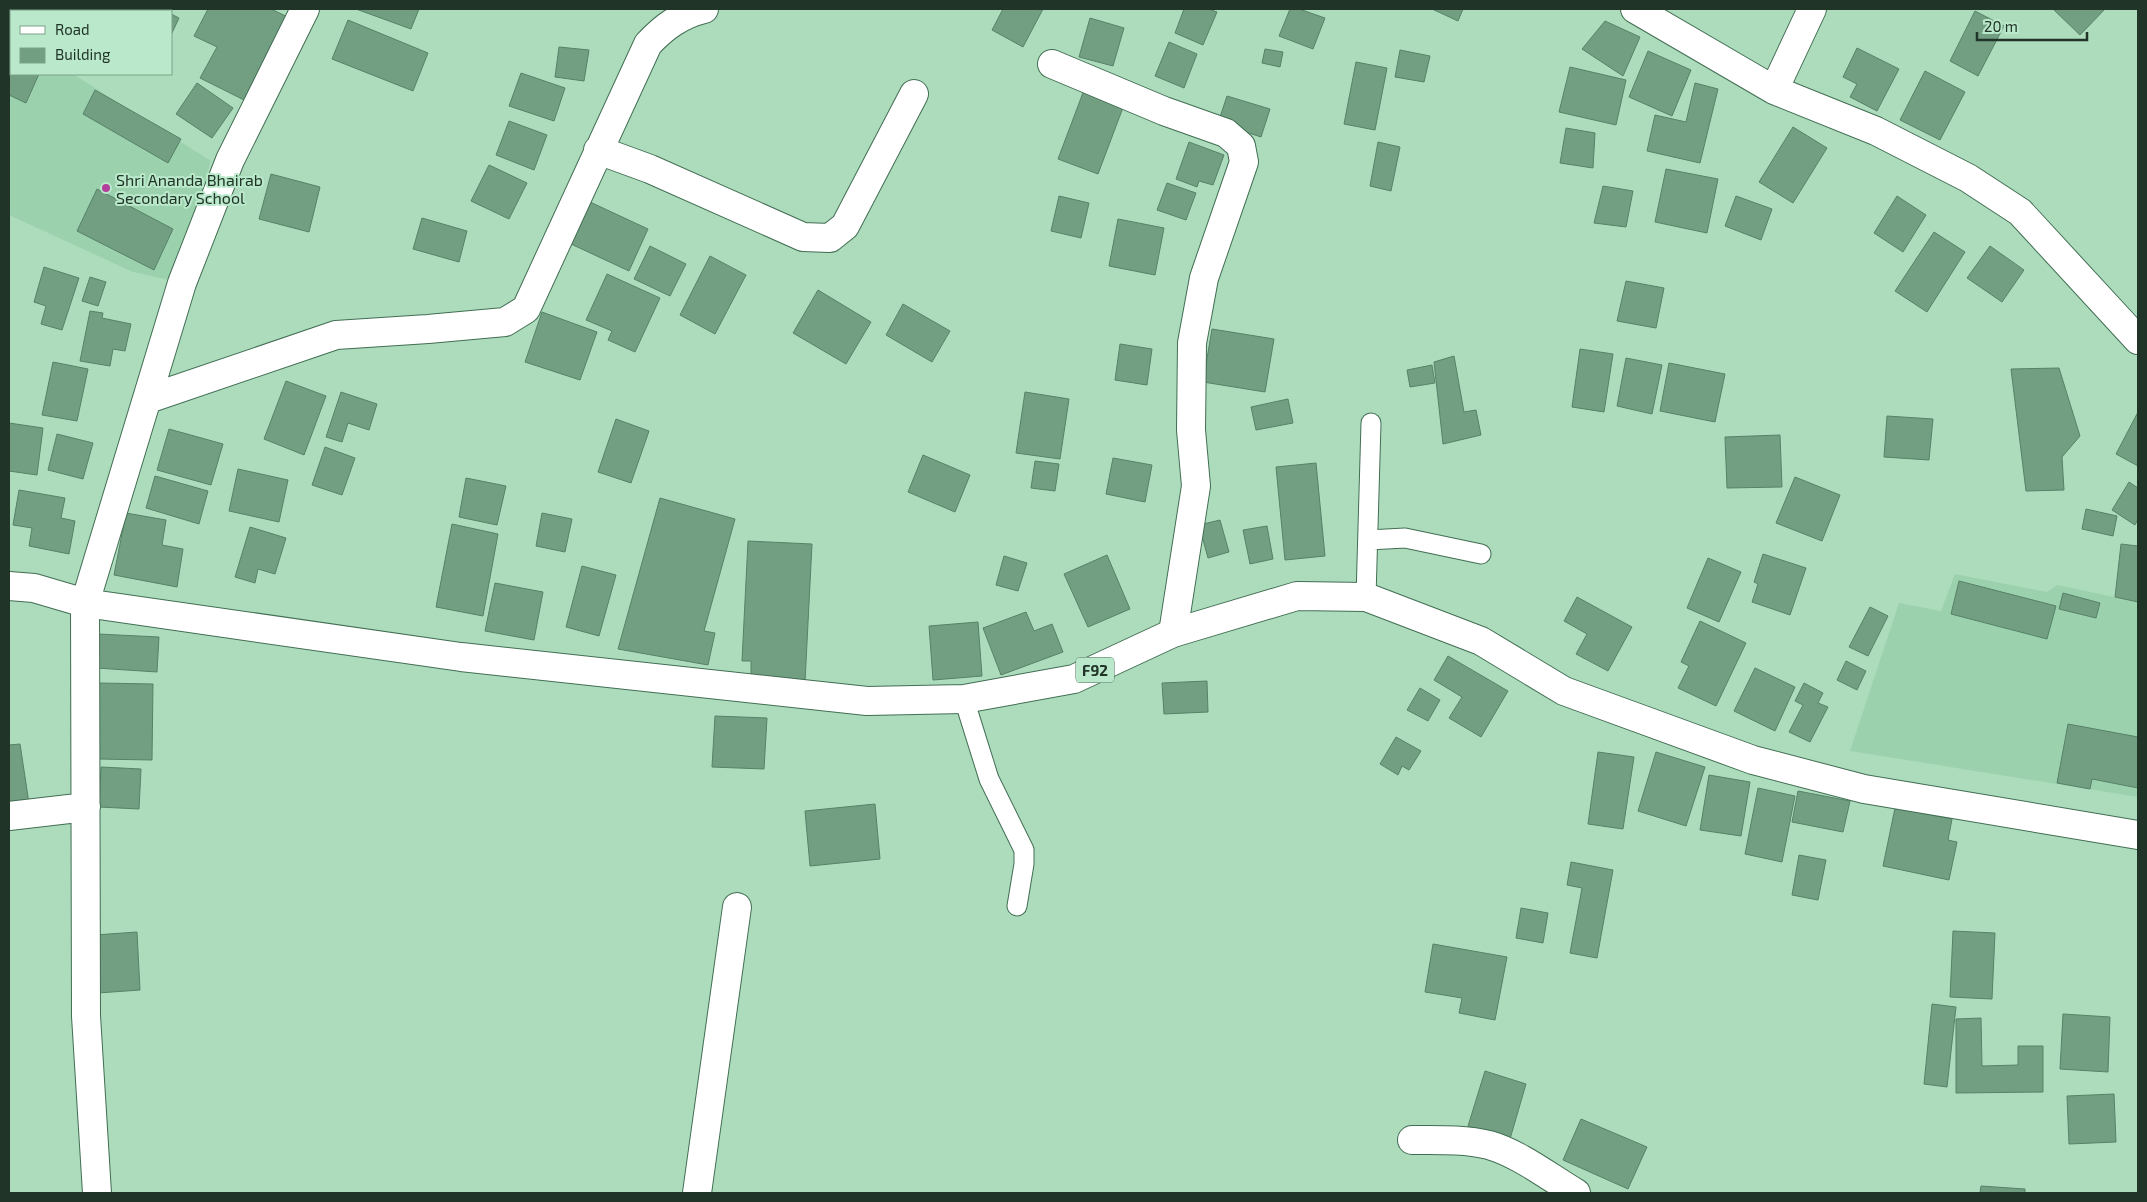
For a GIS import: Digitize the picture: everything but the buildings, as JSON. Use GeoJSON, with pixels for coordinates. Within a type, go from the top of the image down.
{"type":"FeatureCollection","features":[{"type":"Feature","properties":{"kind":"street"},"geometry":{"type":"LineString","coordinates":[[96,1193],[86,1016],[85,603],[182,283],[230,160],[305,9]]}},
{"type":"Feature","properties":{"kind":"street"},"geometry":{"type":"LineString","coordinates":[[148,398],[336,334],[428,329],[505,322],[526,308],[648,44],[666,26],[692,12],[704,9]]}},
{"type":"Feature","properties":{"kind":"street"},"geometry":{"type":"LineString","coordinates":[[1636,9],[1774,90],[1876,131],[1968,178],[2020,212],[2138,340]]}},
{"type":"Feature","properties":{"kind":"street"},"geometry":{"type":"LineString","coordinates":[[1774,90],[1812,9]]}},
{"type":"Feature","properties":{"kind":"street"},"geometry":{"type":"LineString","coordinates":[[1052,64],[1164,111],[1226,133],[1242,146],[1244,162],[1204,278],[1192,343],[1191,430],[1196,486],[1173,633]]}},
{"type":"Feature","properties":{"kind":"street"},"geometry":{"type":"LineString","coordinates":[[598,150],[650,169],[803,237],[830,238],[845,226],[914,94]]}},
{"type":"Feature","properties":{"kind":"street","name":"F92"},"geometry":{"type":"LineString","coordinates":[[9,586],[34,588],[85,603],[460,657],[867,701],[964,698],[1074,679],[1173,633],[1297,596],[1366,597],[1481,641],[1564,691],[1753,760],[1864,789],[2138,835]]}},
{"type":"Feature","properties":{"kind":"street"},"geometry":{"type":"LineString","coordinates":[[9,816],[86,807]]}},
{"type":"Feature","properties":{"kind":"street"},"geometry":{"type":"LineString","coordinates":[[697,1193],[737,907]]}},
{"type":"Feature","properties":{"kind":"street"},"geometry":{"type":"LineString","coordinates":[[1412,1140],[1450,1140],[1489,1146],[1523,1161],[1576,1193]]}},
{"type":"Feature","properties":{"kind":"lane"},"geometry":{"type":"LineString","coordinates":[[1366,597],[1370,423]]}},
{"type":"Feature","properties":{"kind":"lane"},"geometry":{"type":"LineString","coordinates":[[1368,540],[1405,538],[1482,554]]}},
{"type":"Feature","properties":{"kind":"lane"},"geometry":{"type":"LineString","coordinates":[[964,698],[989,779],[1024,850],[1024,864],[1017,906]]}},
{"type":"Feature","properties":{"kind":"shaded area","name":"Shri Ananda Bhairab Secondary School"},"geometry":{"type":"Polygon","coordinates":[[[9,44],[10,75],[75,75],[211,161],[173,281],[133,272],[9,215],[9,44]]]}},
{"type":"Feature","properties":{"kind":"shaded area"},"geometry":{"type":"Polygon","coordinates":[[[1955,574],[2047,592],[2057,585],[2138,602],[2138,797],[1850,751],[1899,603],[1941,611],[1955,574]]]}},
{"type":"Feature","properties":{"kind":"place","name":"Shri Ananda Bhairab Secondary School"},"geometry":{"type":"Point","coordinates":[106,188]}}]}
